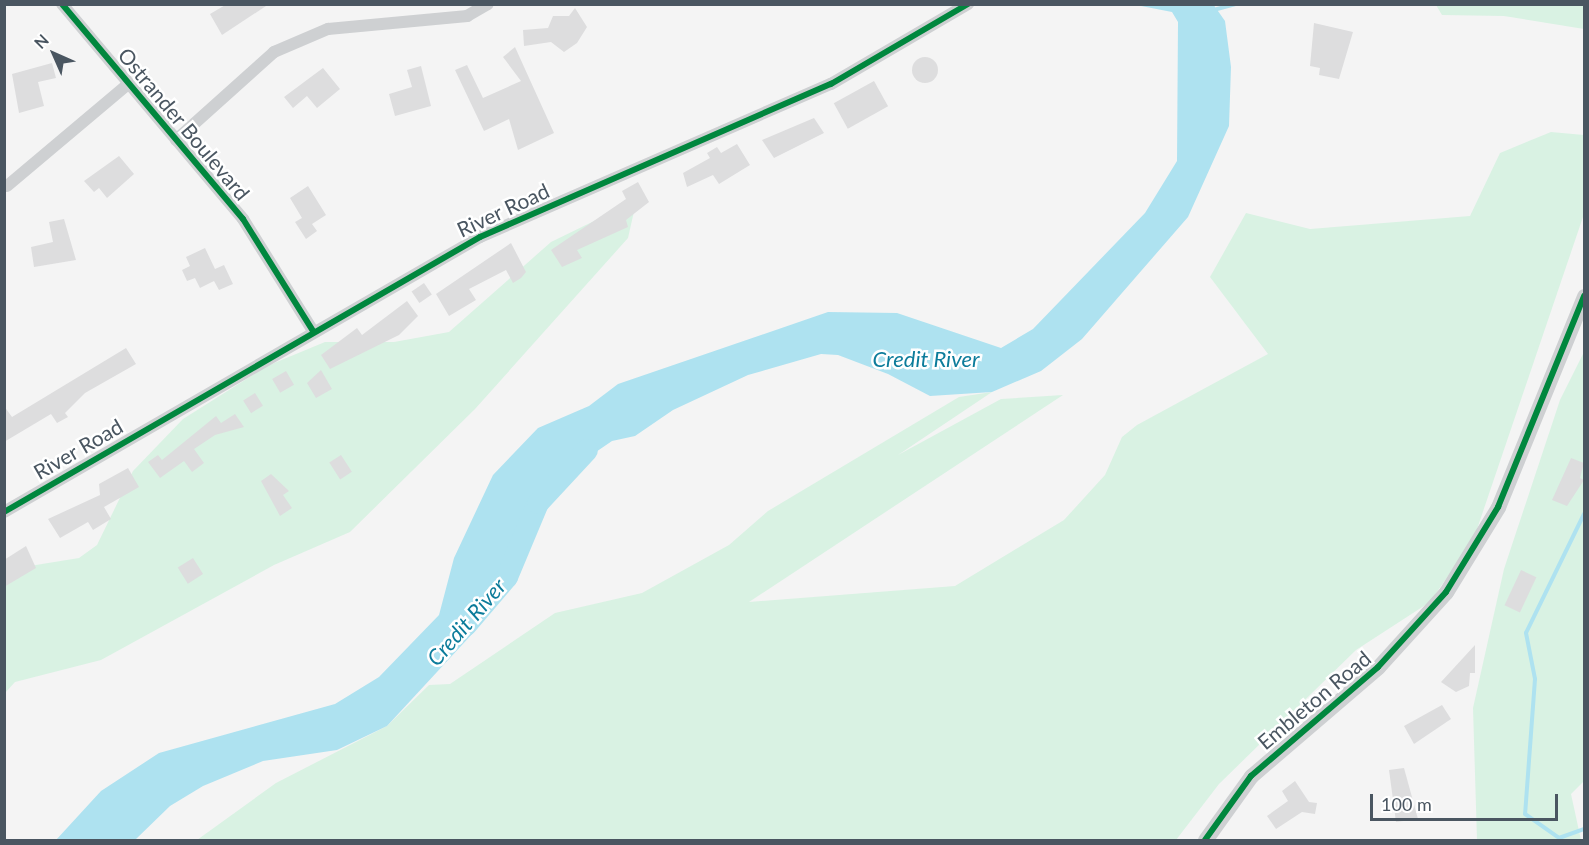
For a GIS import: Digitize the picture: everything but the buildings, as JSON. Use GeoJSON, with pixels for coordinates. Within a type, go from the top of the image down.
{"type":"FeatureCollection","features":[{"type":"Feature","properties":{"kind":"street","name":"Ostrander Boulevard"},"geometry":{"type":"LineString","coordinates":[[62,4],[243,219],[313,331]]}},
{"type":"Feature","properties":{"kind":"street"},"geometry":{"type":"LineString","coordinates":[[176,140],[274,52],[328,29],[467,16],[488,4]]}},
{"type":"Feature","properties":{"kind":"street","name":"River Road"},"geometry":{"type":"LineString","coordinates":[[4,512],[313,331],[480,237],[831,84],[968,4]]}},
{"type":"Feature","properties":{"kind":"street"},"geometry":{"type":"LineString","coordinates":[[7,186],[128,84]]}},
{"type":"Feature","properties":{"kind":"street","name":"Embleton Road"},"geometry":{"type":"LineString","coordinates":[[1205,840],[1251,776],[1409,639],[1452,584],[1498,507],[1584,296]]}},
{"type":"Feature","properties":{"kind":"green space"},"geometry":{"type":"Polygon","coordinates":[[[1436,5],[1584,5],[1584,29],[1504,16],[1442,15],[1436,5]]]}},
{"type":"Feature","properties":{"kind":"green space"},"geometry":{"type":"Polygon","coordinates":[[[1551,132],[1584,135],[1584,214],[1474,538],[1430,602],[1356,650],[1219,784],[1176,840],[197,840],[276,783],[387,726],[429,685],[450,684],[555,613],[642,593],[729,545],[768,511],[959,397],[992,392],[898,455],[1001,399],[1063,395],[749,602],[955,586],[1064,520],[1105,475],[1122,437],[1137,425],[1268,354],[1210,277],[1246,213],[1310,229],[1470,216],[1500,153],[1551,132]]]}},
{"type":"Feature","properties":{"kind":"green space"},"geometry":{"type":"Polygon","coordinates":[[[627,205],[635,207],[628,238],[475,409],[350,532],[274,565],[101,660],[15,682],[5,693],[5,570],[79,558],[97,545],[133,471],[183,419],[267,366],[325,342],[394,342],[449,332],[551,242],[627,205]]]}},
{"type":"Feature","properties":{"kind":"green space"},"geometry":{"type":"Polygon","coordinates":[[[1584,352],[1584,781],[1571,794],[1581,840],[1477,840],[1473,708],[1504,569],[1560,400],[1584,352]]]}},
{"type":"Feature","properties":{"kind":"water","name":"Credit River"},"geometry":{"type":"Polygon","coordinates":[[[1213,4],[1225,21],[1231,67],[1229,126],[1188,217],[1082,339],[1041,371],[992,392],[930,396],[888,374],[838,355],[821,354],[748,375],[673,410],[635,436],[612,441],[549,484],[504,558],[474,632],[387,726],[337,750],[263,761],[203,786],[170,806],[135,840],[56,840],[101,791],[159,753],[335,704],[379,677],[439,615],[454,558],[493,475],[538,428],[589,406],[618,384],[828,312],[897,313],[1001,348],[1033,329],[1145,213],[1177,161],[1178,22],[1172,12],[1136,5],[1213,4]]]}},
{"type":"Feature","properties":{"kind":"waterway"},"geometry":{"type":"LineString","coordinates":[[1217,9],[1236,4]]}},
{"type":"Feature","properties":{"kind":"waterway","name":"Credit River"},"geometry":{"type":"LineString","coordinates":[[466,625],[507,577],[538,503],[587,450]]}},
{"type":"Feature","properties":{"kind":"waterway"},"geometry":{"type":"LineString","coordinates":[[1584,514],[1526,633],[1535,679],[1525,814],[1559,838],[1584,829]]}},
{"type":"Feature","properties":{"kind":"cycle path"},"geometry":{"type":"LineString","coordinates":[[62,4],[243,219],[313,331]]}},
{"type":"Feature","properties":{"kind":"cycle path"},"geometry":{"type":"LineString","coordinates":[[4,512],[480,237],[831,84],[968,4]]}},
{"type":"Feature","properties":{"kind":"cycle path"},"geometry":{"type":"LineString","coordinates":[[1205,840],[1251,776],[1378,667],[1446,592],[1498,507],[1584,296]]}}]}
